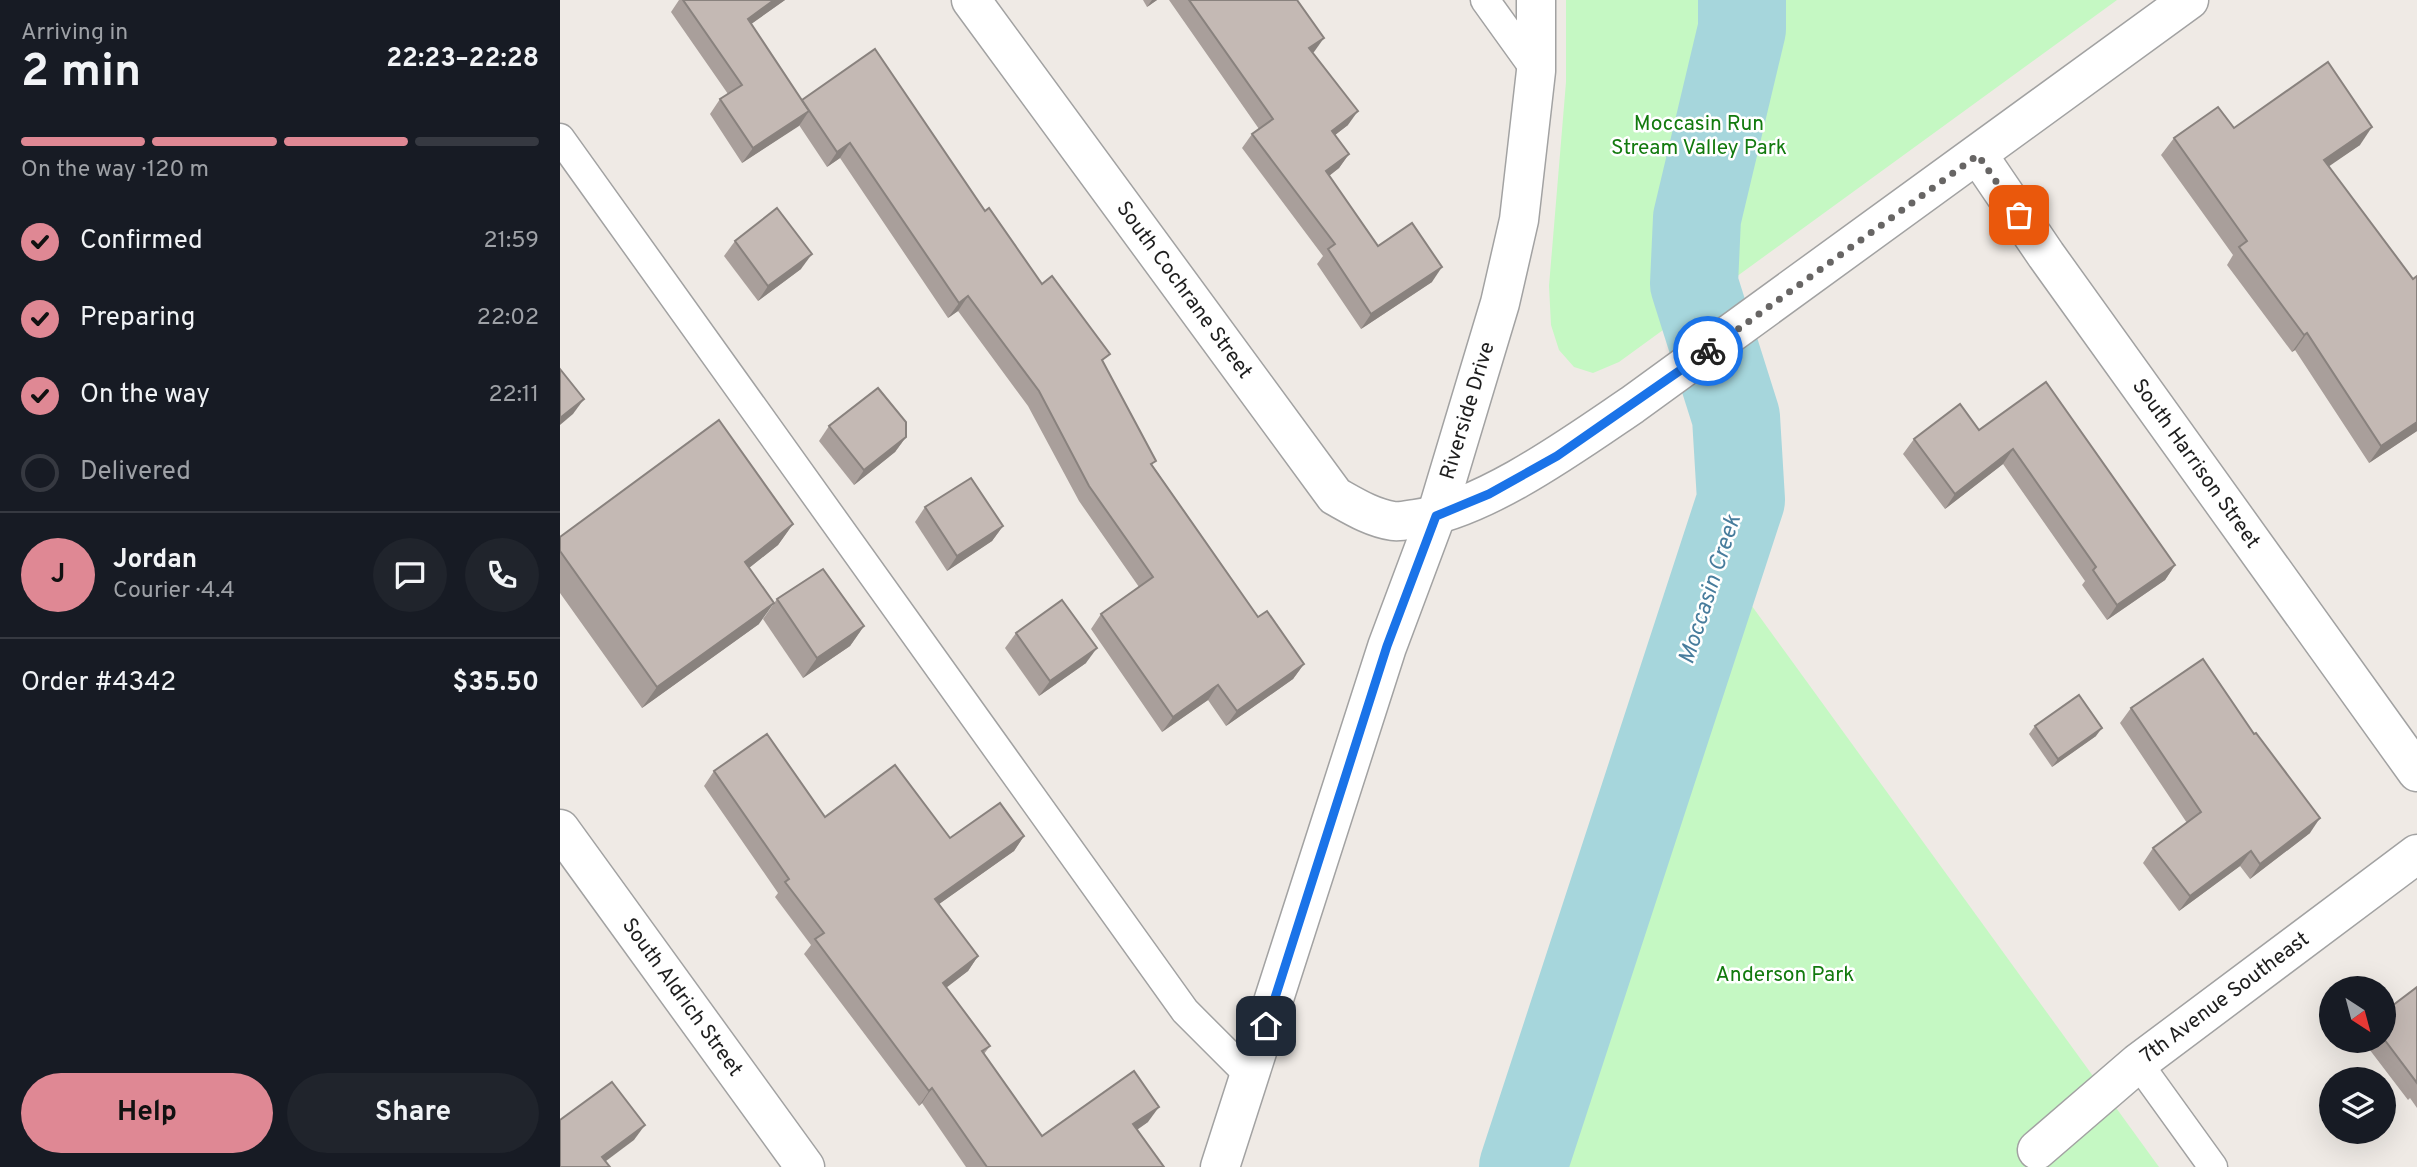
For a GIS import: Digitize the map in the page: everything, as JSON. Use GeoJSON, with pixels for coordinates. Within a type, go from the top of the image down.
{"type":"FeatureCollection","features":[{"type":"Feature","properties":{"kind":"street","name":"South Cochrane Street"},"geometry":{"type":"LineString","coordinates":[[971,0],[1335,496],[1363,512],[1395,522],[1436,516],[1489,494],[1557,456],[1632,405],[2189,0]]}},
{"type":"Feature","properties":{"kind":"street","name":"Riverside Drive"},"geometry":{"type":"LineString","coordinates":[[1220,1167],[1387,646],[1436,516],[1500,303],[1519,220],[1536,71],[1536,0]]}},
{"type":"Feature","properties":{"kind":"street","name":"South Harrison Street"},"geometry":{"type":"LineString","coordinates":[[1978,155],[2053,265],[2417,772]]}},
{"type":"Feature","properties":{"kind":"street","name":"South Aldrich Street"},"geometry":{"type":"LineString","coordinates":[[560,829],[805,1167]]}},
{"type":"Feature","properties":{"kind":"street","name":"7th Avenue Southeast"},"geometry":{"type":"LineString","coordinates":[[2037,1150],[2138,1063],[2417,854]]}},
{"type":"Feature","properties":{"kind":"lane"},"geometry":{"type":"LineString","coordinates":[[1485,0],[1536,71]]}},
{"type":"Feature","properties":{"kind":"lane"},"geometry":{"type":"LineString","coordinates":[[560,138],[1185,1011],[1250,1076]]}},
{"type":"Feature","properties":{"kind":"lane"},"geometry":{"type":"LineString","coordinates":[[2138,1063],[2213,1167]]}},
{"type":"Feature","properties":{"kind":"green space","name":"Moccasin Run Stream Valley Park"},"geometry":{"type":"Polygon","coordinates":[[[1566,0],[2117,0],[1619,362],[1593,373],[1574,367],[1559,350],[1551,325],[1549,286],[1566,82],[1566,0]]]}},
{"type":"Feature","properties":{"kind":"green space","name":"Anderson Park"},"geometry":{"type":"Polygon","coordinates":[[[1720,562],[2159,1167],[1523,1167],[1720,562]]]}},
{"type":"Feature","properties":{"kind":"building"},"geometry":{"type":"Polygon","coordinates":[[[683,0],[774,0],[748,19],[809,111],[753,148],[720,99],[742,85],[683,0]]]}},
{"type":"Feature","properties":{"kind":"building"},"geometry":{"type":"Polygon","coordinates":[[[1189,0],[1297,0],[1324,38],[1309,48],[1358,111],[1332,131],[1349,154],[1326,171],[1378,246],[1412,223],[1442,267],[1371,314],[1328,249],[1335,244],[1252,134],[1273,119],[1189,0]]]}},
{"type":"Feature","properties":{"kind":"building"},"geometry":{"type":"Polygon","coordinates":[[[875,49],[985,211],[989,208],[1042,284],[1052,276],[1110,354],[1102,360],[1156,461],[1151,464],[1258,617],[1267,611],[1304,664],[1237,711],[1218,685],[1173,717],[1101,614],[1153,577],[1089,486],[1039,391],[968,296],[959,303],[850,143],[837,152],[802,100],[875,49]]]}},
{"type":"Feature","properties":{"kind":"building"},"geometry":{"type":"Polygon","coordinates":[[[2328,62],[2372,127],[2324,160],[2413,279],[2417,276],[2417,422],[2381,446],[2307,333],[2304,335],[2239,247],[2247,241],[2174,138],[2218,107],[2234,128],[2328,62]]]}},
{"type":"Feature","properties":{"kind":"building"},"geometry":{"type":"Polygon","coordinates":[[[777,208],[812,254],[768,286],[735,241],[777,208]]]}},
{"type":"Feature","properties":{"kind":"building"},"geometry":{"type":"Polygon","coordinates":[[[560,369],[584,399],[560,418],[560,369]]]}},
{"type":"Feature","properties":{"kind":"building"},"geometry":{"type":"Polygon","coordinates":[[[2046,382],[2175,565],[2117,605],[2093,570],[2096,567],[2013,449],[1955,494],[1914,439],[1960,404],[1979,430],[2046,382]]]}},
{"type":"Feature","properties":{"kind":"building"},"geometry":{"type":"Polygon","coordinates":[[[878,388],[906,422],[906,437],[864,470],[829,426],[878,388]]]}},
{"type":"Feature","properties":{"kind":"building"},"geometry":{"type":"Polygon","coordinates":[[[719,420],[793,524],[745,562],[774,603],[657,687],[560,551],[560,537],[719,420]]]}},
{"type":"Feature","properties":{"kind":"building"},"geometry":{"type":"Polygon","coordinates":[[[971,478],[1003,526],[957,556],[925,507],[971,478]]]}},
{"type":"Feature","properties":{"kind":"building"},"geometry":{"type":"Polygon","coordinates":[[[823,569],[864,626],[817,658],[777,599],[823,569]]]}},
{"type":"Feature","properties":{"kind":"building"},"geometry":{"type":"Polygon","coordinates":[[[1062,600],[1097,648],[1050,681],[1016,633],[1062,600]]]}},
{"type":"Feature","properties":{"kind":"building"},"geometry":{"type":"Polygon","coordinates":[[[2203,659],[2254,734],[2256,733],[2320,818],[2260,864],[2251,851],[2190,896],[2153,848],[2201,812],[2131,708],[2203,659]]]}},
{"type":"Feature","properties":{"kind":"building"},"geometry":{"type":"Polygon","coordinates":[[[2079,695],[2102,728],[2058,759],[2035,726],[2079,695]]]}},
{"type":"Feature","properties":{"kind":"building"},"geometry":{"type":"Polygon","coordinates":[[[767,734],[825,817],[895,765],[950,838],[1000,803],[1024,836],[935,899],[978,956],[943,983],[990,1046],[982,1051],[1042,1136],[1134,1071],[1159,1107],[1133,1124],[1164,1167],[987,1167],[932,1088],[929,1091],[815,939],[824,933],[785,882],[789,879],[714,771],[767,734]]]}},
{"type":"Feature","properties":{"kind":"building"},"geometry":{"type":"Polygon","coordinates":[[[2417,987],[2417,1083],[2395,1054],[2396,1003],[2417,987]]]}},
{"type":"Feature","properties":{"kind":"building"},"geometry":{"type":"Polygon","coordinates":[[[612,1082],[645,1125],[602,1157],[610,1167],[560,1167],[560,1120],[612,1082]]]}},
{"type":"Feature","properties":{"kind":"waterway","name":"Moccasin Creek"},"geometry":{"type":"LineString","coordinates":[[1523,1167],[1741,500],[1736,417],[1694,284],[1697,218],[1742,29],[1742,0]]}},
{"type":"Feature","properties":{"kind":"way so far"},"geometry":{"type":"LineString","coordinates":[[1708,351],[1978,155],[2019,215]]}},
{"type":"Feature","properties":{"kind":"route"},"geometry":{"type":"LineString","coordinates":[[1266,1026],[1387,646],[1436,516],[1489,494],[1557,456],[1708,351]]}}]}
